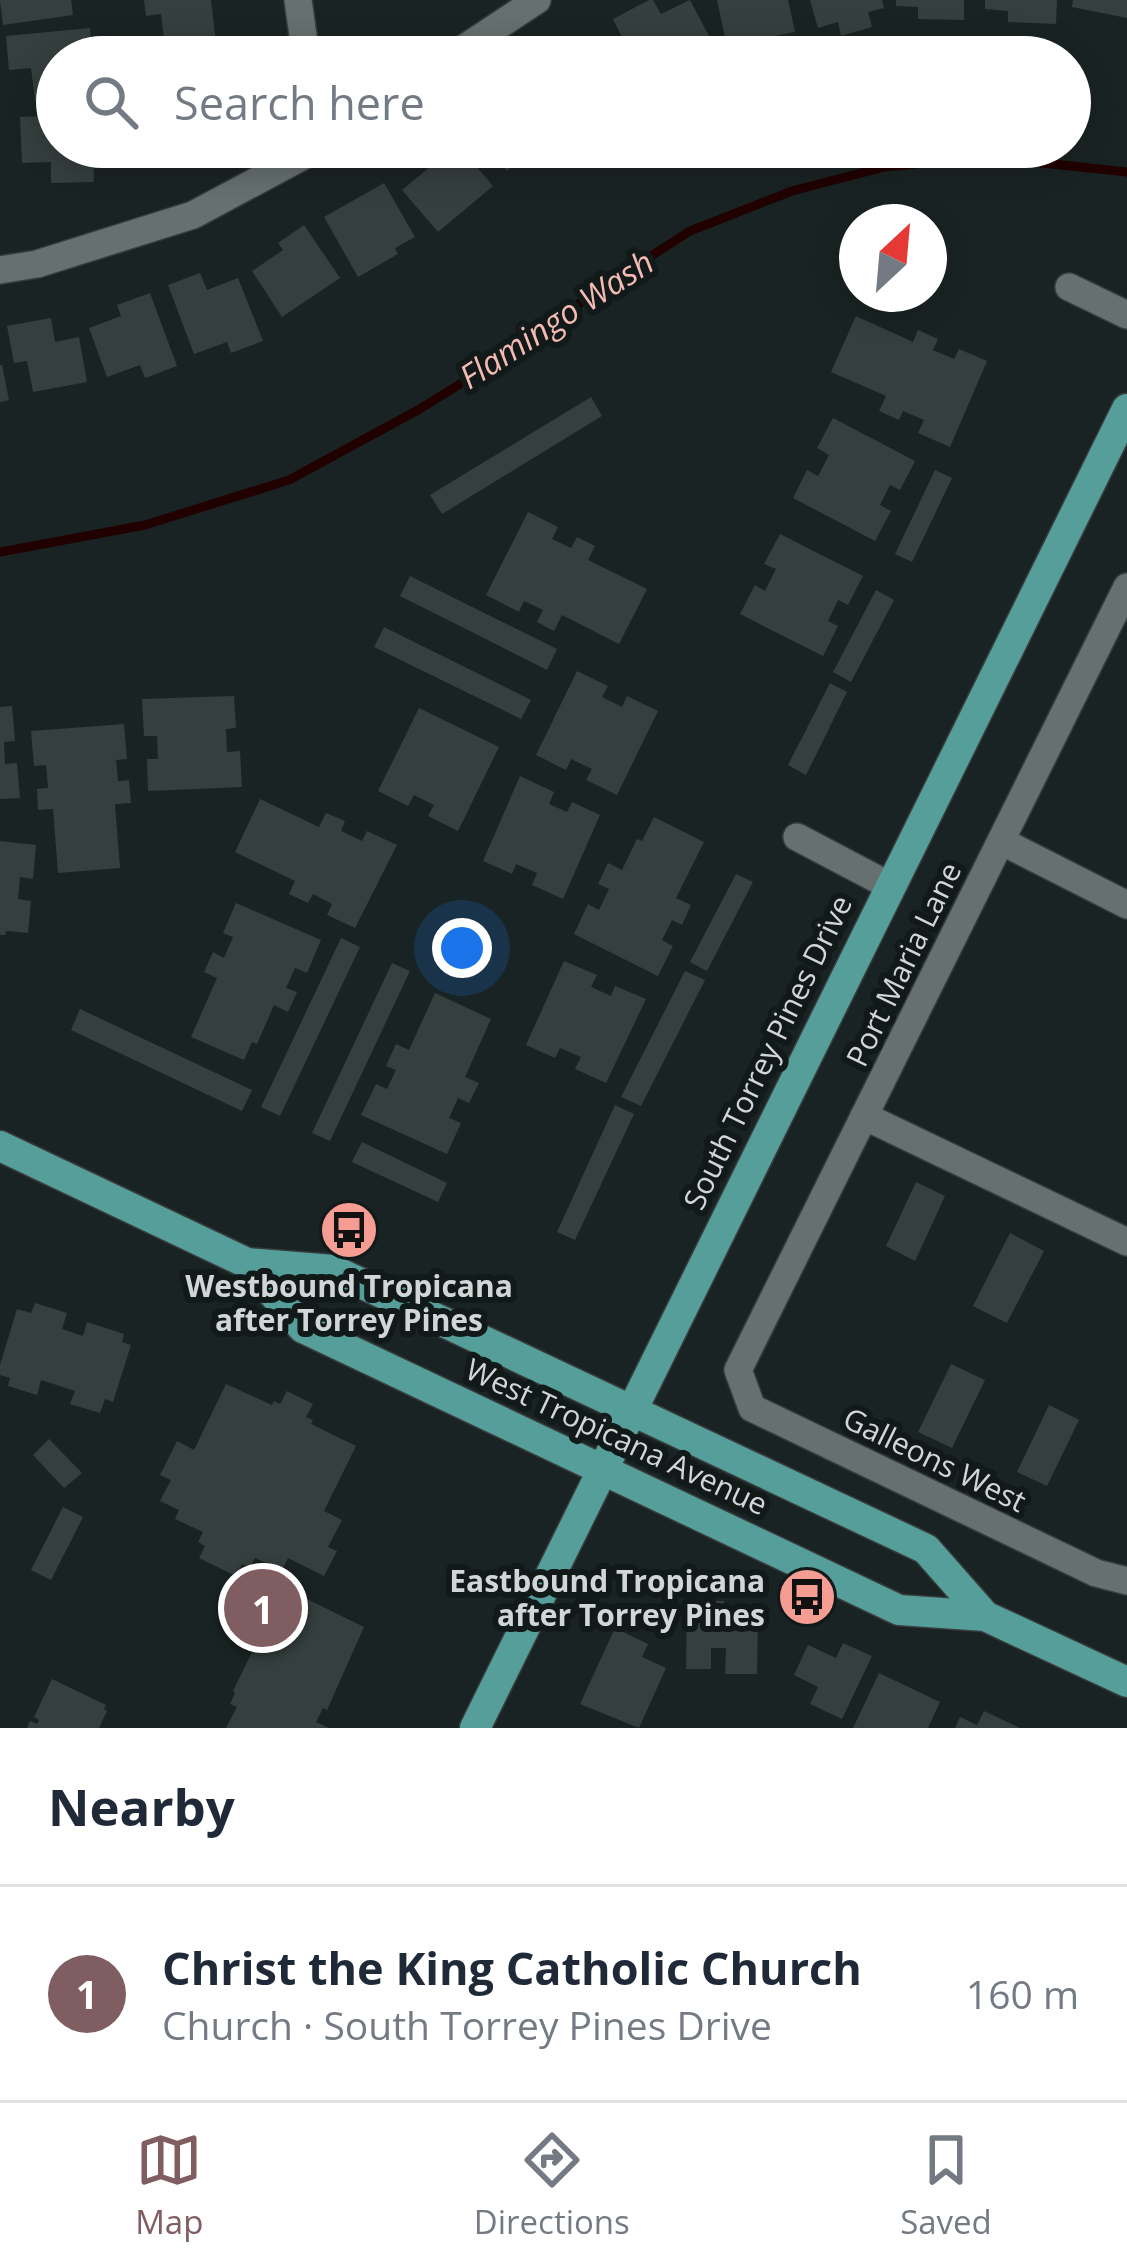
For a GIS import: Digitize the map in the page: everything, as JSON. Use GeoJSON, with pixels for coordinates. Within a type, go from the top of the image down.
{"type":"FeatureCollection","features":[{"type":"Feature","properties":{"kind":"main road","name":"South Torrey Pines Drive"},"geometry":{"type":"LineString","coordinates":[[475,1728],[1127,409]]}},
{"type":"Feature","properties":{"kind":"main road","name":"West Tropicana Avenue"},"geometry":{"type":"LineString","coordinates":[[0,1146],[248,1263],[333,1270],[926,1549],[985,1616]]}},
{"type":"Feature","properties":{"kind":"main road","name":"West Tropicana Avenue"},"geometry":{"type":"LineString","coordinates":[[248,1263],[303,1328],[899,1610],[985,1616],[1127,1682]]}},
{"type":"Feature","properties":{"kind":"street"},"geometry":{"type":"LineString","coordinates":[[298,0],[302,36]]}},
{"type":"Feature","properties":{"kind":"street"},"geometry":{"type":"LineString","coordinates":[[483,36],[537,0]]}},
{"type":"Feature","properties":{"kind":"street"},"geometry":{"type":"LineString","coordinates":[[0,270],[37,264],[193,214],[280,168]]}},
{"type":"Feature","properties":{"kind":"street"},"geometry":{"type":"LineString","coordinates":[[1069,287],[1127,315]]}},
{"type":"Feature","properties":{"kind":"street","name":"Port Maria Lane"},"geometry":{"type":"LineString","coordinates":[[738,1370],[1127,587]]}},
{"type":"Feature","properties":{"kind":"street"},"geometry":{"type":"LineString","coordinates":[[797,838],[890,886]]}},
{"type":"Feature","properties":{"kind":"street"},"geometry":{"type":"LineString","coordinates":[[1001,841],[1127,905]]}},
{"type":"Feature","properties":{"kind":"street"},"geometry":{"type":"LineString","coordinates":[[865,1116],[1127,1242]]}},
{"type":"Feature","properties":{"kind":"street","name":"Galleons West"},"geometry":{"type":"LineString","coordinates":[[738,1370],[752,1408],[1096,1573],[1127,1582]]}},
{"type":"Feature","properties":{"kind":"building"},"geometry":{"type":"Polygon","coordinates":[[[0,0],[71,0],[73,15],[3,25],[0,0]]]}},
{"type":"Feature","properties":{"kind":"building"},"geometry":{"type":"Polygon","coordinates":[[[144,0],[211,0],[215,36],[164,36],[161,14],[146,16],[144,0]]]}},
{"type":"Feature","properties":{"kind":"building"},"geometry":{"type":"Polygon","coordinates":[[[649,0],[661,14],[690,0],[709,36],[622,36],[613,19],[649,0]]]}},
{"type":"Feature","properties":{"kind":"building"},"geometry":{"type":"Polygon","coordinates":[[[717,0],[788,0],[795,32],[725,36],[717,0]]]}},
{"type":"Feature","properties":{"kind":"building"},"geometry":{"type":"Polygon","coordinates":[[[810,0],[882,0],[884,8],[868,12],[872,27],[841,36],[838,22],[818,28],[810,0]]]}},
{"type":"Feature","properties":{"kind":"building"},"geometry":{"type":"Polygon","coordinates":[[[896,0],[964,0],[964,20],[918,19],[918,7],[896,6],[896,0]]]}},
{"type":"Feature","properties":{"kind":"building"},"geometry":{"type":"Polygon","coordinates":[[[985,0],[1057,0],[1056,24],[1008,22],[1008,11],[985,9],[985,0]]]}},
{"type":"Feature","properties":{"kind":"building"},"geometry":{"type":"Polygon","coordinates":[[[1073,0],[1127,0],[1127,18],[1072,7],[1073,0]]]}},
{"type":"Feature","properties":{"kind":"building"},"geometry":{"type":"Polygon","coordinates":[[[90,28],[91,36],[36,36],[35,101],[31,68],[9,70],[6,36],[90,28]]]}},
{"type":"Feature","properties":{"kind":"building"},"geometry":{"type":"Polygon","coordinates":[[[20,117],[36,117],[36,163],[22,163],[20,117]]]}},
{"type":"Feature","properties":{"kind":"building"},"geometry":{"type":"Polygon","coordinates":[[[51,168],[94,168],[94,182],[51,183],[51,168]]]}},
{"type":"Feature","properties":{"kind":"building"},"geometry":{"type":"Polygon","coordinates":[[[429,168],[478,168],[493,186],[438,232],[402,190],[429,168]]]}},
{"type":"Feature","properties":{"kind":"building"},"geometry":{"type":"Polygon","coordinates":[[[384,183],[415,237],[395,248],[398,254],[358,277],[324,217],[384,183]]]}},
{"type":"Feature","properties":{"kind":"building"},"geometry":{"type":"Polygon","coordinates":[[[304,225],[340,278],[282,317],[252,271],[283,250],[278,243],[304,225]]]}},
{"type":"Feature","properties":{"kind":"building"},"geometry":{"type":"Polygon","coordinates":[[[200,273],[207,290],[238,278],[263,341],[231,353],[227,342],[194,354],[168,285],[200,273]]]}},
{"type":"Feature","properties":{"kind":"building"},"geometry":{"type":"Polygon","coordinates":[[[150,293],[177,366],[145,378],[140,365],[107,377],[89,328],[121,316],[117,305],[150,293]]]}},
{"type":"Feature","properties":{"kind":"building"},"geometry":{"type":"Polygon","coordinates":[[[856,316],[913,342],[918,330],[938,339],[933,350],[954,359],[959,349],[987,361],[950,447],[918,433],[924,420],[903,411],[899,420],[879,411],[886,396],[831,372],[856,316]]]}},
{"type":"Feature","properties":{"kind":"building"},"geometry":{"type":"Polygon","coordinates":[[[51,318],[55,342],[79,337],[87,382],[33,392],[27,361],[14,363],[7,326],[51,318]]]}},
{"type":"Feature","properties":{"kind":"building"},"geometry":{"type":"Polygon","coordinates":[[[0,365],[9,400],[0,402],[0,365]]]}},
{"type":"Feature","properties":{"kind":"building"},"geometry":{"type":"Polygon","coordinates":[[[591,397],[602,416],[442,514],[430,495],[591,397]]]}},
{"type":"Feature","properties":{"kind":"building"},"geometry":{"type":"Polygon","coordinates":[[[833,418],[915,461],[900,490],[890,485],[880,505],[891,511],[875,541],[793,498],[807,470],[818,476],[829,455],[817,448],[833,418]]]}},
{"type":"Feature","properties":{"kind":"building"},"geometry":{"type":"Polygon","coordinates":[[[935,470],[952,478],[912,562],[895,554],[935,470]]]}},
{"type":"Feature","properties":{"kind":"building"},"geometry":{"type":"Polygon","coordinates":[[[528,512],[558,527],[552,539],[571,548],[577,537],[595,546],[588,560],[647,589],[619,644],[562,615],[554,631],[537,622],[543,610],[524,601],[519,612],[486,595],[528,512]]]}},
{"type":"Feature","properties":{"kind":"building"},"geometry":{"type":"Polygon","coordinates":[[[780,534],[863,576],[848,605],[838,600],[828,621],[838,626],[823,656],[740,614],[755,585],[765,591],[776,569],[764,564],[780,534]]]}},
{"type":"Feature","properties":{"kind":"building"},"geometry":{"type":"Polygon","coordinates":[[[410,576],[557,649],[547,670],[400,596],[410,576]]]}},
{"type":"Feature","properties":{"kind":"building"},"geometry":{"type":"Polygon","coordinates":[[[876,590],[894,600],[851,682],[833,672],[876,590]]]}},
{"type":"Feature","properties":{"kind":"building"},"geometry":{"type":"Polygon","coordinates":[[[384,627],[531,700],[521,719],[374,647],[384,627]]]}},
{"type":"Feature","properties":{"kind":"building"},"geometry":{"type":"Polygon","coordinates":[[[577,671],[608,686],[602,697],[622,707],[627,696],[658,711],[617,795],[586,780],[592,769],[571,759],[566,770],[536,755],[577,671]]]}},
{"type":"Feature","properties":{"kind":"building"},"geometry":{"type":"Polygon","coordinates":[[[830,683],[847,692],[806,775],[788,765],[830,683]]]}},
{"type":"Feature","properties":{"kind":"building"},"geometry":{"type":"Polygon","coordinates":[[[234,696],[236,728],[226,729],[227,752],[240,751],[242,787],[148,791],[147,759],[158,759],[157,736],[144,736],[142,699],[234,696]]]}},
{"type":"Feature","properties":{"kind":"building"},"geometry":{"type":"Polygon","coordinates":[[[12,706],[15,741],[4,742],[5,764],[17,763],[20,798],[0,799],[0,707],[12,706]]]}},
{"type":"Feature","properties":{"kind":"building"},"geometry":{"type":"Polygon","coordinates":[[[419,708],[499,747],[458,831],[428,816],[434,805],[414,795],[408,806],[378,791],[419,708]]]}},
{"type":"Feature","properties":{"kind":"building"},"geometry":{"type":"Polygon","coordinates":[[[124,724],[127,759],[116,760],[118,781],[129,780],[131,803],[115,804],[120,868],[58,873],[53,809],[38,810],[37,789],[48,788],[46,765],[34,766],[31,731],[124,724]]]}},
{"type":"Feature","properties":{"kind":"building"},"geometry":{"type":"Polygon","coordinates":[[[520,776],[554,792],[549,804],[567,812],[572,802],[600,815],[563,899],[532,885],[537,873],[516,864],[512,874],[483,861],[520,776]]]}},
{"type":"Feature","properties":{"kind":"building"},"geometry":{"type":"Polygon","coordinates":[[[260,799],[319,827],[326,813],[345,821],[341,831],[362,841],[367,831],[397,845],[355,928],[327,915],[332,904],[313,894],[308,903],[289,894],[295,881],[235,852],[260,799]]]}},
{"type":"Feature","properties":{"kind":"building"},"geometry":{"type":"Polygon","coordinates":[[[654,817],[704,842],[676,898],[691,905],[682,925],[672,920],[662,940],[673,946],[658,976],[574,934],[588,904],[599,910],[609,889],[598,884],[608,863],[622,870],[654,817]]]}},
{"type":"Feature","properties":{"kind":"building"},"geometry":{"type":"Polygon","coordinates":[[[0,841],[36,845],[33,879],[20,877],[18,899],[31,901],[28,933],[0,935],[0,841]]]}},
{"type":"Feature","properties":{"kind":"building"},"geometry":{"type":"Polygon","coordinates":[[[736,874],[753,882],[707,971],[690,962],[736,874]]]}},
{"type":"Feature","properties":{"kind":"building"},"geometry":{"type":"Polygon","coordinates":[[[236,903],[321,940],[307,973],[295,968],[286,988],[297,992],[288,1012],[274,1005],[257,1044],[252,1042],[244,1060],[191,1037],[217,978],[204,972],[213,952],[224,958],[233,937],[223,933],[236,903]]]}},
{"type":"Feature","properties":{"kind":"building"},"geometry":{"type":"Polygon","coordinates":[[[341,938],[360,947],[280,1116],[261,1107],[341,938]]]}},
{"type":"Feature","properties":{"kind":"building"},"geometry":{"type":"Polygon","coordinates":[[[564,961],[597,975],[591,987],[611,996],[615,986],[646,999],[606,1083],[575,1069],[581,1057],[560,1048],[555,1058],[526,1045],[564,961]]]}},
{"type":"Feature","properties":{"kind":"building"},"geometry":{"type":"Polygon","coordinates":[[[392,963],[410,971],[330,1141],[312,1133],[392,963]]]}},
{"type":"Feature","properties":{"kind":"building"},"geometry":{"type":"Polygon","coordinates":[[[685,971],[705,980],[641,1106],[621,1097],[685,971]]]}},
{"type":"Feature","properties":{"kind":"building"},"geometry":{"type":"Polygon","coordinates":[[[435,993],[491,1019],[465,1077],[479,1083],[469,1103],[458,1098],[449,1118],[461,1123],[447,1154],[361,1115],[376,1084],[387,1089],[396,1070],[386,1066],[396,1044],[409,1050],[435,993]]]}},
{"type":"Feature","properties":{"kind":"building"},"geometry":{"type":"Polygon","coordinates":[[[80,1009],[252,1090],[242,1111],[71,1030],[80,1009]]]}},
{"type":"Feature","properties":{"kind":"building"},"geometry":{"type":"Polygon","coordinates":[[[615,1105],[634,1114],[575,1240],[557,1232],[615,1105]]]}},
{"type":"Feature","properties":{"kind":"building"},"geometry":{"type":"Polygon","coordinates":[[[362,1142],[447,1183],[438,1202],[352,1162],[362,1142]]]}},
{"type":"Feature","properties":{"kind":"building"},"geometry":{"type":"Polygon","coordinates":[[[916,1182],[945,1196],[915,1261],[886,1246],[916,1182]]]}},
{"type":"Feature","properties":{"kind":"building"},"geometry":{"type":"Polygon","coordinates":[[[1010,1233],[1044,1251],[1007,1323],[973,1306],[1010,1233]]]}},
{"type":"Feature","properties":{"kind":"building"},"geometry":{"type":"Polygon","coordinates":[[[35,1303],[67,1313],[62,1329],[83,1336],[87,1322],[124,1334],[122,1342],[131,1345],[113,1402],[105,1399],[100,1413],[70,1404],[75,1391],[41,1380],[37,1395],[8,1386],[10,1378],[0,1375],[17,1309],[31,1313],[35,1303]]]}},
{"type":"Feature","properties":{"kind":"building"},"geometry":{"type":"Polygon","coordinates":[[[951,1364],[985,1380],[952,1448],[918,1432],[951,1364]]]}},
{"type":"Feature","properties":{"kind":"building"},"geometry":{"type":"Polygon","coordinates":[[[226,1384],[272,1405],[274,1401],[280,1404],[287,1391],[313,1404],[306,1417],[313,1420],[311,1424],[356,1446],[324,1511],[342,1520],[328,1547],[337,1551],[324,1576],[288,1558],[282,1571],[255,1558],[250,1568],[242,1564],[236,1576],[199,1558],[205,1546],[198,1542],[203,1532],[175,1519],[179,1510],[160,1501],[171,1480],[160,1475],[177,1441],[194,1450],[226,1384]]]}},
{"type":"Feature","properties":{"kind":"building"},"geometry":{"type":"Polygon","coordinates":[[[1049,1405],[1079,1420],[1047,1486],[1017,1472],[1049,1405]]]}},
{"type":"Feature","properties":{"kind":"building"},"geometry":{"type":"Polygon","coordinates":[[[49,1439],[82,1473],[64,1488],[33,1455],[49,1439]]]}},
{"type":"Feature","properties":{"kind":"building"},"geometry":{"type":"Polygon","coordinates":[[[63,1507],[83,1517],[51,1580],[31,1570],[63,1507]]]}},
{"type":"Feature","properties":{"kind":"building"},"geometry":{"type":"Polygon","coordinates":[[[303,1597],[364,1627],[327,1710],[323,1708],[316,1722],[329,1728],[226,1728],[237,1707],[230,1704],[233,1691],[253,1650],[259,1653],[264,1643],[278,1649],[303,1597]]]}},
{"type":"Feature","properties":{"kind":"building"},"geometry":{"type":"Polygon","coordinates":[[[687,1600],[724,1601],[724,1616],[758,1616],[757,1674],[725,1674],[726,1648],[711,1648],[711,1669],[686,1669],[687,1600]]]}},
{"type":"Feature","properties":{"kind":"building"},"geometry":{"type":"Polygon","coordinates":[[[615,1628],[648,1644],[642,1657],[666,1668],[639,1728],[580,1704],[615,1628]]]}},
{"type":"Feature","properties":{"kind":"building"},"geometry":{"type":"Polygon","coordinates":[[[843,1643],[872,1656],[842,1719],[810,1704],[818,1687],[794,1675],[808,1645],[836,1658],[843,1643]]]}},
{"type":"Feature","properties":{"kind":"building"},"geometry":{"type":"Polygon","coordinates":[[[879,1673],[940,1702],[928,1728],[853,1728],[879,1673]]]}},
{"type":"Feature","properties":{"kind":"building"},"geometry":{"type":"Polygon","coordinates":[[[52,1679],[106,1705],[99,1728],[27,1728],[30,1721],[37,1724],[34,1717],[52,1679]]]}},
{"type":"Feature","properties":{"kind":"building"},"geometry":{"type":"Polygon","coordinates":[[[984,1711],[1020,1728],[955,1728],[960,1717],[977,1725],[984,1711]]]}},
{"type":"Feature","properties":{"kind":"waterway","name":"Flamingo Wash"},"geometry":{"type":"LineString","coordinates":[[0,552],[145,525],[289,480],[418,410],[515,350],[690,231],[792,191],[880,168]]}},
{"type":"Feature","properties":{"kind":"waterway","name":"Flamingo Wash"},"geometry":{"type":"LineString","coordinates":[[1090,168],[1127,172]]}},
{"type":"Feature","properties":{"kind":"place","name":"Westbound Tropicana after Torrey Pines"},"geometry":{"type":"Point","coordinates":[349,1230]}},
{"type":"Feature","properties":{"kind":"place","name":"Eastbound Tropicana after Torrey Pines"},"geometry":{"type":"Point","coordinates":[807,1597]}},
{"type":"Feature","properties":{"kind":"place","name":"Christ the King Catholic Church"},"geometry":{"type":"Point","coordinates":[263,1608]}}]}
